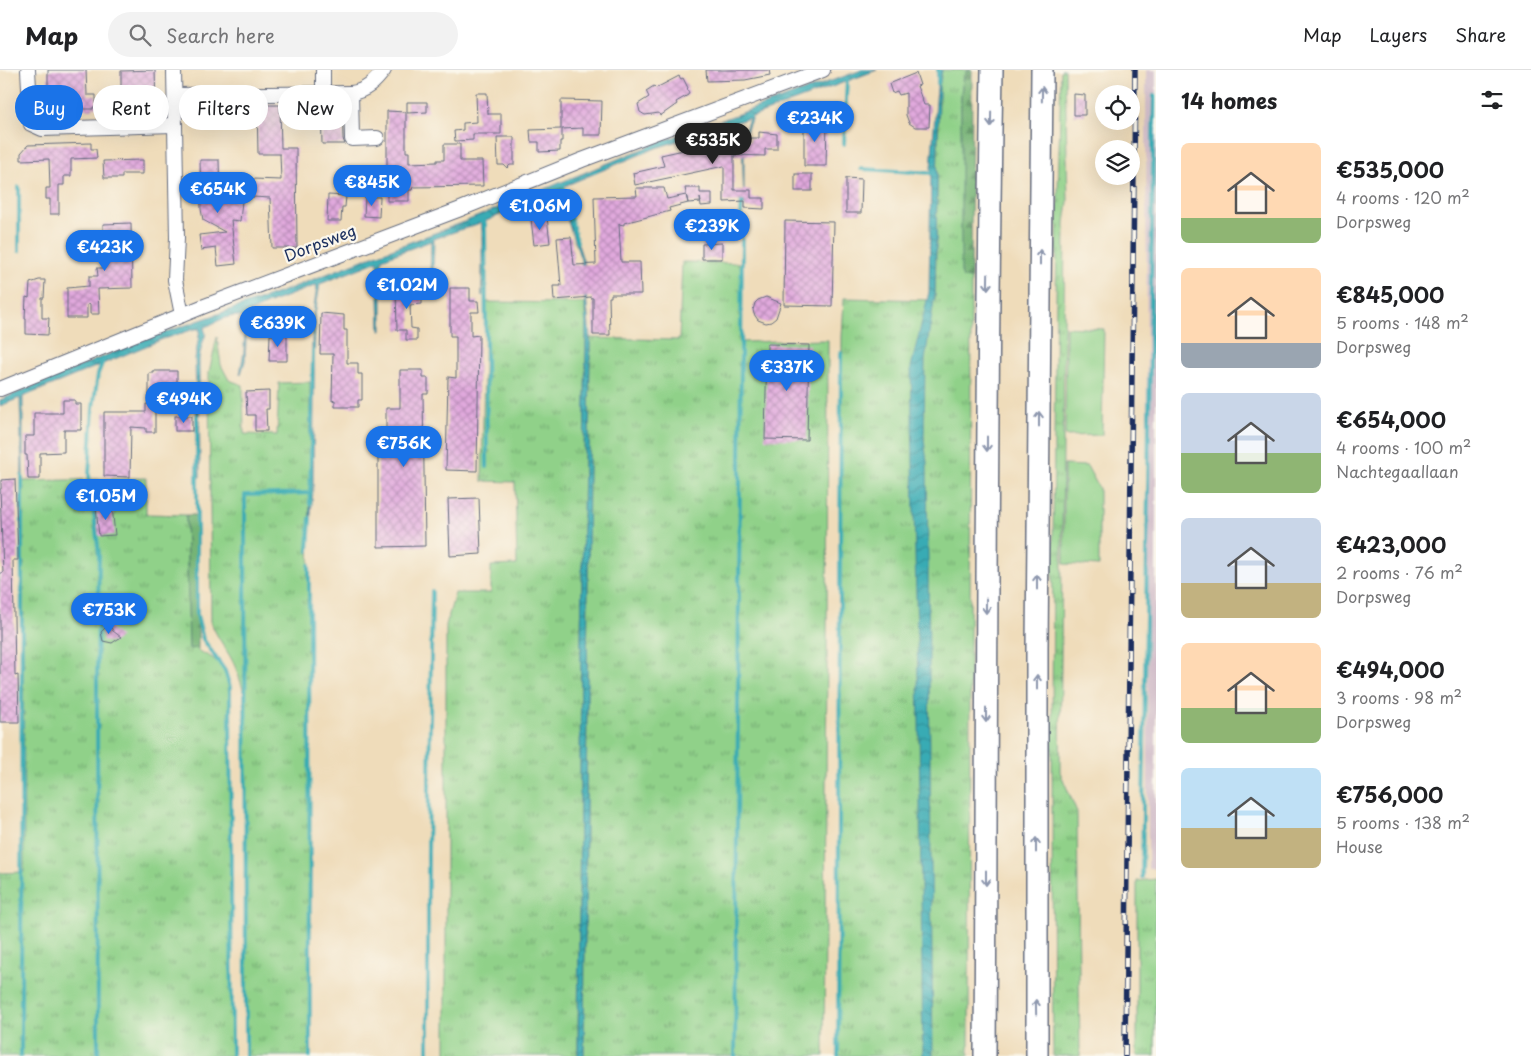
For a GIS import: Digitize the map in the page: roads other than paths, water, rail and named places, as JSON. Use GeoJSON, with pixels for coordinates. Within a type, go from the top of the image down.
{"type":"FeatureCollection","features":[{"type":"Feature","properties":{"kind":"highway"},"geometry":{"type":"LineString","coordinates":[[985,1056],[988,294],[992,70]]}},
{"type":"Feature","properties":{"kind":"highway"},"geometry":{"type":"LineString","coordinates":[[1037,1056],[1037,648],[1042,70]]}},
{"type":"Feature","properties":{"kind":"street"},"geometry":{"type":"LineString","coordinates":[[28,70],[31,124],[42,129],[174,126]]}},
{"type":"Feature","properties":{"kind":"street"},"geometry":{"type":"LineString","coordinates":[[174,70],[177,238],[175,280],[182,315]]}},
{"type":"Feature","properties":{"kind":"street"},"geometry":{"type":"LineString","coordinates":[[323,70],[323,85]]}},
{"type":"Feature","properties":{"kind":"street"},"geometry":{"type":"LineString","coordinates":[[352,93],[361,92],[377,79],[384,70]]}},
{"type":"Feature","properties":{"kind":"street","name":"Dorpsweg"},"geometry":{"type":"LineString","coordinates":[[0,389],[182,315],[458,210],[574,163],[823,70]]}},
{"type":"Feature","properties":{"kind":"street"},"geometry":{"type":"LineString","coordinates":[[175,95],[278,94]]}},
{"type":"Feature","properties":{"kind":"street"},"geometry":{"type":"LineString","coordinates":[[352,130],[352,139],[377,138]]}},
{"type":"Feature","properties":{"kind":"water"},"geometry":{"type":"Polygon","coordinates":[[[862,70],[877,70],[752,117],[744,137],[744,206],[742,139],[749,118],[656,148],[562,187],[562,194],[583,260],[590,338],[584,1056],[578,1056],[581,641],[586,338],[581,260],[557,190],[484,222],[482,296],[482,230],[480,223],[434,239],[433,278],[430,279],[431,241],[382,259],[382,331],[380,331],[378,261],[320,284],[315,315],[313,490],[310,528],[312,490],[312,342],[317,285],[250,312],[247,320],[245,361],[241,374],[245,320],[236,316],[230,317],[204,328],[206,334],[199,359],[200,477],[198,477],[195,359],[200,329],[163,339],[23,397],[23,479],[20,398],[0,406],[0,400],[140,341],[281,292],[459,224],[657,143],[862,70]]]}},
{"type":"Feature","properties":{"kind":"water"},"geometry":{"type":"Polygon","coordinates":[[[940,70],[942,70],[939,87],[935,294],[925,360],[924,440],[927,462],[933,1056],[923,1056],[919,720],[911,367],[929,292],[931,168],[940,70]]]}},
{"type":"Feature","properties":{"kind":"waterway"},"geometry":{"type":"LineString","coordinates":[[938,70],[938,83]]}},
{"type":"Feature","properties":{"kind":"waterway"},"geometry":{"type":"LineString","coordinates":[[844,144],[847,78]]}},
{"type":"Feature","properties":{"kind":"waterway"},"geometry":{"type":"LineString","coordinates":[[1142,877],[1154,96]]}},
{"type":"Feature","properties":{"kind":"waterway"},"geometry":{"type":"LineString","coordinates":[[861,169],[935,173]]}},
{"type":"Feature","properties":{"kind":"waterway"},"geometry":{"type":"LineString","coordinates":[[563,184],[577,242]]}},
{"type":"Feature","properties":{"kind":"waterway"},"geometry":{"type":"LineString","coordinates":[[19,187],[19,251]]}},
{"type":"Feature","properties":{"kind":"waterway"},"geometry":{"type":"LineString","coordinates":[[735,1056],[742,198]]}},
{"type":"Feature","properties":{"kind":"waterway"},"geometry":{"type":"LineString","coordinates":[[483,220],[485,224],[487,467]]}},
{"type":"Feature","properties":{"kind":"waterway"},"geometry":{"type":"LineString","coordinates":[[310,504],[313,351]]}},
{"type":"Feature","properties":{"kind":"waterway"},"geometry":{"type":"LineString","coordinates":[[838,1056],[841,353]]}},
{"type":"Feature","properties":{"kind":"waterway"},"geometry":{"type":"LineString","coordinates":[[98,1056],[97,675],[99,554],[89,475],[93,408],[98,374],[103,361]]}},
{"type":"Feature","properties":{"kind":"waterway"},"geometry":{"type":"LineString","coordinates":[[197,416],[197,615],[203,639],[225,671],[230,687],[232,1056]]}},
{"type":"Feature","properties":{"kind":"waterway"},"geometry":{"type":"LineString","coordinates":[[21,1056],[22,476]]}},
{"type":"Feature","properties":{"kind":"waterway"},"geometry":{"type":"LineString","coordinates":[[246,1056],[245,495],[311,493]]}},
{"type":"Feature","properties":{"kind":"waterway"},"geometry":{"type":"LineString","coordinates":[[308,551],[310,518]]}},
{"type":"Feature","properties":{"kind":"waterway"},"geometry":{"type":"LineString","coordinates":[[309,565],[310,1056]]}},
{"type":"Feature","properties":{"kind":"waterway"},"geometry":{"type":"LineString","coordinates":[[428,1056],[428,854],[432,591]]}},
{"type":"Feature","properties":{"kind":"railway"},"geometry":{"type":"LineString","coordinates":[[1125,1056],[1135,70]]}}]}
